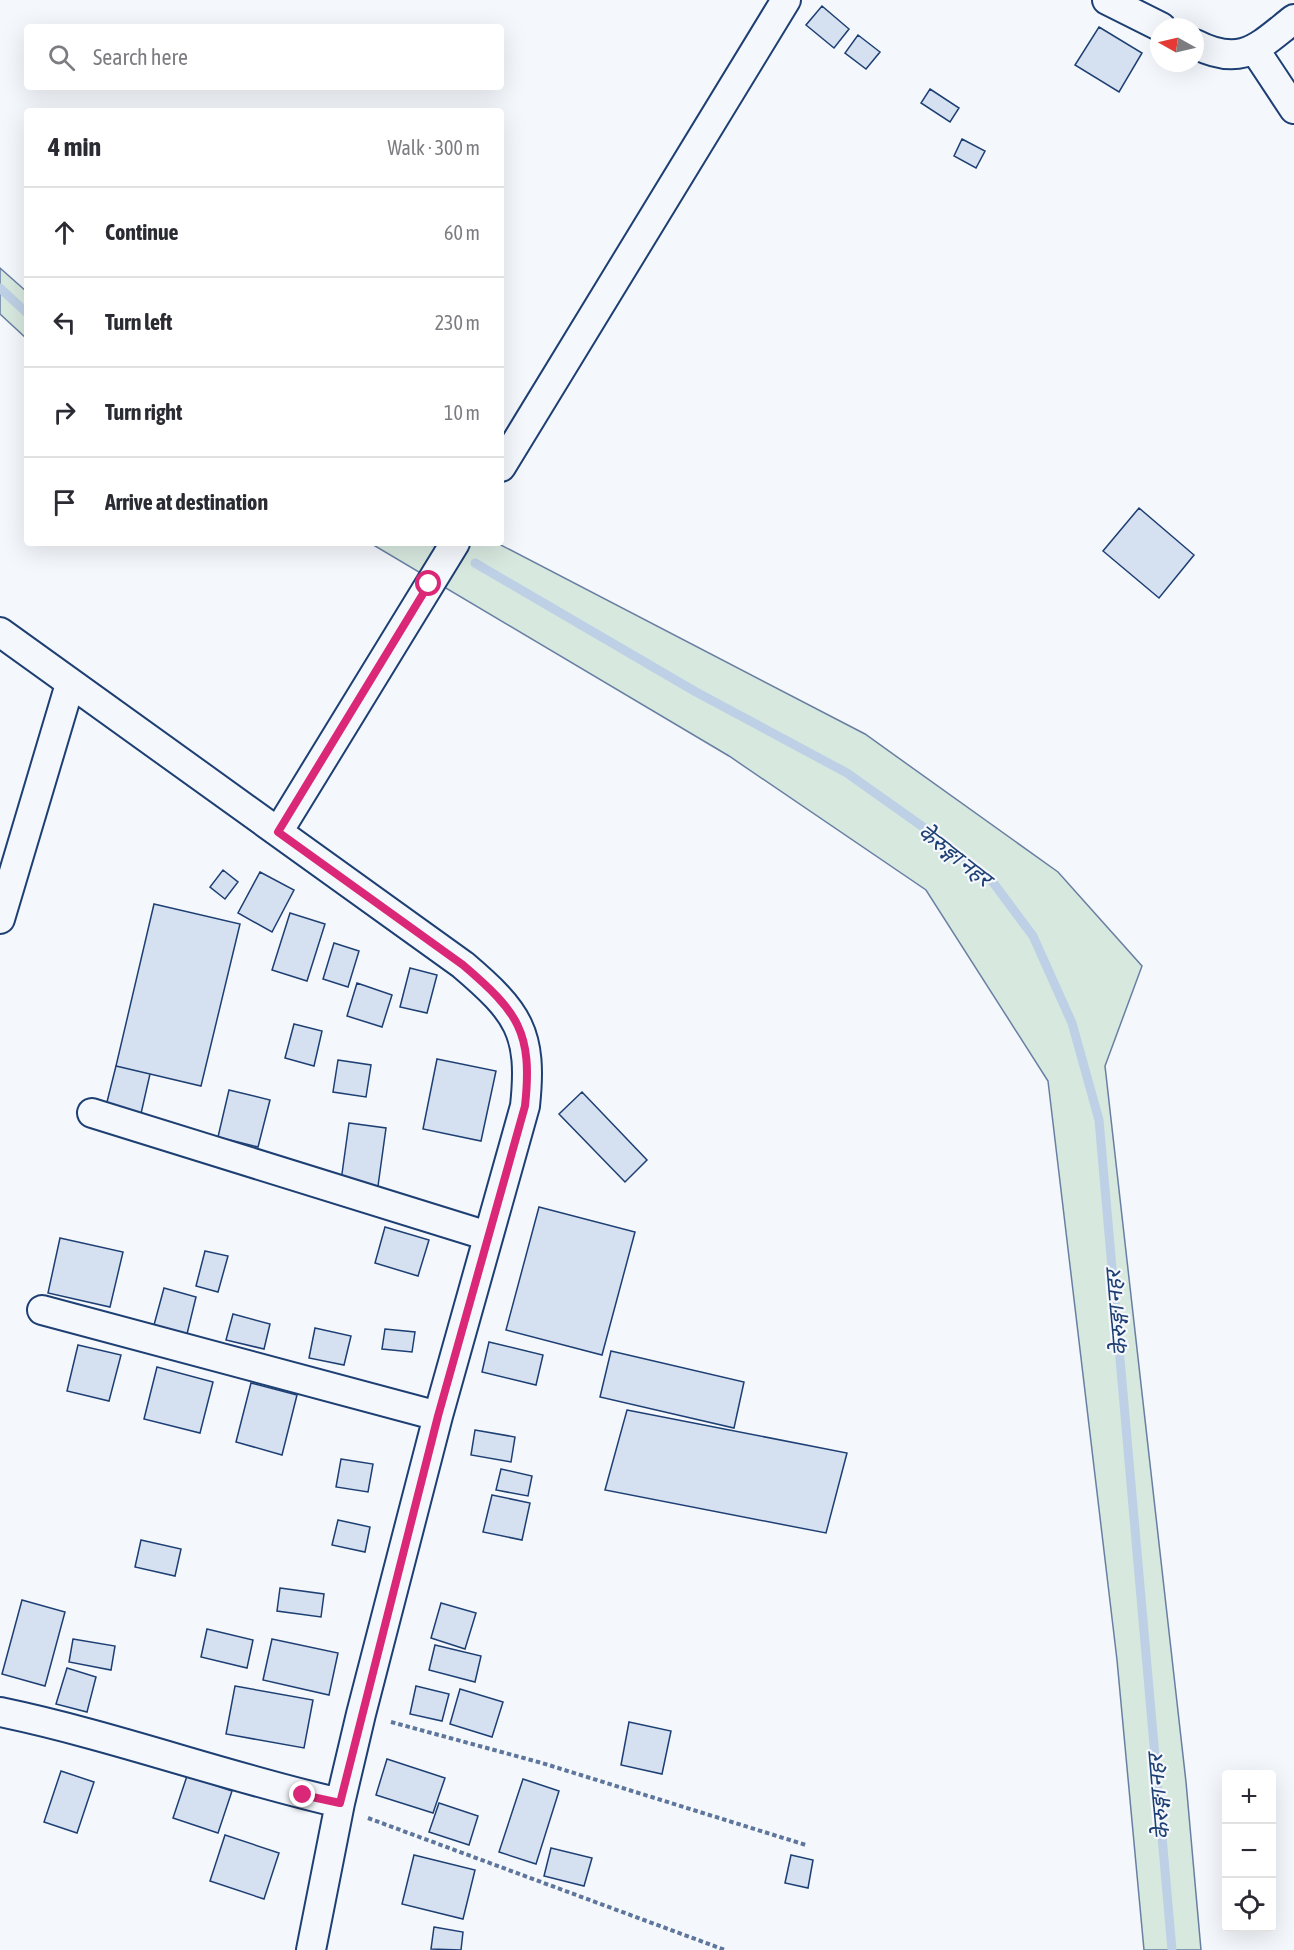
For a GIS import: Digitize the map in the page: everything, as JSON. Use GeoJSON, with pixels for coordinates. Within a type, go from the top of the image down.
{"type":"FeatureCollection","features":[{"type":"Feature","properties":{"kind":"street"},"geometry":{"type":"LineString","coordinates":[[504,462],[786,0]]}},
{"type":"Feature","properties":{"kind":"street"},"geometry":{"type":"LineString","coordinates":[[1107,0],[1150,22]]}},
{"type":"Feature","properties":{"kind":"street"},"geometry":{"type":"LineString","coordinates":[[1204,49],[1234,55],[1255,50],[1294,19]]}},
{"type":"Feature","properties":{"kind":"street"},"geometry":{"type":"LineString","coordinates":[[1255,50],[1294,109]]}},
{"type":"Feature","properties":{"kind":"street"},"geometry":{"type":"LineString","coordinates":[[278,832],[452,546]]}},
{"type":"Feature","properties":{"kind":"street"},"geometry":{"type":"LineString","coordinates":[[0,632],[463,965],[490,988],[512,1014],[525,1041],[528,1074],[525,1106],[438,1416],[361,1714],[340,1803],[311,1950]]}},
{"type":"Feature","properties":{"kind":"street"},"geometry":{"type":"LineString","coordinates":[[0,919],[70,684]]}},
{"type":"Feature","properties":{"kind":"street"},"geometry":{"type":"LineString","coordinates":[[92,1113],[488,1236]]}},
{"type":"Feature","properties":{"kind":"street"},"geometry":{"type":"LineString","coordinates":[[42,1310],[438,1416]]}},
{"type":"Feature","properties":{"kind":"street"},"geometry":{"type":"LineString","coordinates":[[0,1712],[107,1739],[303,1795],[340,1803]]}},
{"type":"Feature","properties":{"kind":"path"},"geometry":{"type":"LineString","coordinates":[[361,1714],[542,1763],[806,1845]]}},
{"type":"Feature","properties":{"kind":"path"},"geometry":{"type":"LineString","coordinates":[[340,1803],[355,1813],[725,1950]]}},
{"type":"Feature","properties":{"kind":"shaded area"},"geometry":{"type":"Polygon","coordinates":[[[0,268],[24,289],[24,336],[0,314],[0,268]]]}},
{"type":"Feature","properties":{"kind":"shaded area"},"geometry":{"type":"Polygon","coordinates":[[[375,546],[503,546],[865,734],[1058,872],[1142,966],[1105,1066],[1186,1782],[1201,1950],[1144,1950],[1117,1660],[1048,1081],[926,890],[729,756],[375,546]]]}},
{"type":"Feature","properties":{"kind":"building"},"geometry":{"type":"Polygon","coordinates":[[[822,6],[849,29],[834,48],[806,25],[822,6]]]}},
{"type":"Feature","properties":{"kind":"building"},"geometry":{"type":"Polygon","coordinates":[[[1099,27],[1142,53],[1119,92],[1075,65],[1099,27]]]}},
{"type":"Feature","properties":{"kind":"building"},"geometry":{"type":"Polygon","coordinates":[[[858,35],[880,52],[866,69],[845,53],[858,35]]]}},
{"type":"Feature","properties":{"kind":"building"},"geometry":{"type":"Polygon","coordinates":[[[930,89],[959,108],[950,122],[921,103],[930,89]]]}},
{"type":"Feature","properties":{"kind":"building"},"geometry":{"type":"Polygon","coordinates":[[[962,139],[985,151],[976,168],[954,156],[962,139]]]}},
{"type":"Feature","properties":{"kind":"building"},"geometry":{"type":"Polygon","coordinates":[[[1139,508],[1194,555],[1159,598],[1103,551],[1139,508]]]}},
{"type":"Feature","properties":{"kind":"building"},"geometry":{"type":"Polygon","coordinates":[[[223,870],[238,882],[225,899],[210,887],[223,870]]]}},
{"type":"Feature","properties":{"kind":"building"},"geometry":{"type":"Polygon","coordinates":[[[260,872],[294,890],[272,932],[238,913],[260,872]]]}},
{"type":"Feature","properties":{"kind":"building"},"geometry":{"type":"Polygon","coordinates":[[[154,904],[240,924],[201,1086],[116,1066],[154,904]]]}},
{"type":"Feature","properties":{"kind":"building"},"geometry":{"type":"Polygon","coordinates":[[[290,913],[325,924],[307,981],[272,970],[290,913]]]}},
{"type":"Feature","properties":{"kind":"building"},"geometry":{"type":"Polygon","coordinates":[[[334,943],[359,951],[348,987],[323,979],[334,943]]]}},
{"type":"Feature","properties":{"kind":"building"},"geometry":{"type":"Polygon","coordinates":[[[410,968],[437,975],[427,1013],[400,1007],[410,968]]]}},
{"type":"Feature","properties":{"kind":"building"},"geometry":{"type":"Polygon","coordinates":[[[357,983],[392,995],[382,1027],[347,1016],[357,983]]]}},
{"type":"Feature","properties":{"kind":"building"},"geometry":{"type":"Polygon","coordinates":[[[294,1024],[322,1031],[314,1066],[285,1058],[294,1024]]]}},
{"type":"Feature","properties":{"kind":"building"},"geometry":{"type":"Polygon","coordinates":[[[437,1059],[496,1071],[481,1141],[423,1129],[437,1059]]]}},
{"type":"Feature","properties":{"kind":"building"},"geometry":{"type":"Polygon","coordinates":[[[338,1060],[371,1065],[366,1097],[333,1092],[338,1060]]]}},
{"type":"Feature","properties":{"kind":"building"},"geometry":{"type":"Polygon","coordinates":[[[116,1066],[150,1074],[140,1118],[105,1110],[116,1066]]]}},
{"type":"Feature","properties":{"kind":"building"},"geometry":{"type":"Polygon","coordinates":[[[229,1090],[270,1100],[258,1147],[218,1137],[229,1090]]]}},
{"type":"Feature","properties":{"kind":"building"},"geometry":{"type":"Polygon","coordinates":[[[582,1092],[647,1160],[625,1182],[559,1114],[582,1092]]]}},
{"type":"Feature","properties":{"kind":"building"},"geometry":{"type":"Polygon","coordinates":[[[349,1123],[386,1128],[378,1186],[341,1181],[349,1123]]]}},
{"type":"Feature","properties":{"kind":"building"},"geometry":{"type":"Polygon","coordinates":[[[539,1207],[635,1232],[602,1355],[506,1330],[539,1207]]]}},
{"type":"Feature","properties":{"kind":"building"},"geometry":{"type":"Polygon","coordinates":[[[385,1227],[429,1240],[418,1276],[375,1263],[385,1227]]]}},
{"type":"Feature","properties":{"kind":"building"},"geometry":{"type":"Polygon","coordinates":[[[60,1238],[123,1252],[110,1307],[48,1293],[60,1238]]]}},
{"type":"Feature","properties":{"kind":"building"},"geometry":{"type":"Polygon","coordinates":[[[205,1251],[228,1256],[218,1292],[196,1286],[205,1251]]]}},
{"type":"Feature","properties":{"kind":"building"},"geometry":{"type":"Polygon","coordinates":[[[164,1288],[196,1297],[187,1334],[154,1325],[164,1288]]]}},
{"type":"Feature","properties":{"kind":"building"},"geometry":{"type":"Polygon","coordinates":[[[233,1314],[270,1324],[264,1349],[226,1340],[233,1314]]]}},
{"type":"Feature","properties":{"kind":"building"},"geometry":{"type":"Polygon","coordinates":[[[315,1328],[351,1336],[344,1365],[309,1358],[315,1328]]]}},
{"type":"Feature","properties":{"kind":"building"},"geometry":{"type":"Polygon","coordinates":[[[385,1329],[415,1332],[412,1352],[382,1349],[385,1329]]]}},
{"type":"Feature","properties":{"kind":"building"},"geometry":{"type":"Polygon","coordinates":[[[489,1342],[543,1355],[536,1385],[482,1372],[489,1342]]]}},
{"type":"Feature","properties":{"kind":"building"},"geometry":{"type":"Polygon","coordinates":[[[78,1345],[121,1355],[109,1401],[67,1391],[78,1345]]]}},
{"type":"Feature","properties":{"kind":"building"},"geometry":{"type":"Polygon","coordinates":[[[611,1351],[744,1382],[734,1428],[600,1397],[611,1351]]]}},
{"type":"Feature","properties":{"kind":"building"},"geometry":{"type":"Polygon","coordinates":[[[157,1367],[213,1382],[200,1433],[144,1419],[157,1367]]]}},
{"type":"Feature","properties":{"kind":"building"},"geometry":{"type":"Polygon","coordinates":[[[251,1383],[297,1395],[282,1455],[236,1442],[251,1383]]]}},
{"type":"Feature","properties":{"kind":"building"},"geometry":{"type":"Polygon","coordinates":[[[627,1410],[847,1453],[826,1533],[605,1490],[627,1410]]]}},
{"type":"Feature","properties":{"kind":"building"},"geometry":{"type":"Polygon","coordinates":[[[475,1430],[515,1437],[511,1462],[471,1455],[475,1430]]]}},
{"type":"Feature","properties":{"kind":"building"},"geometry":{"type":"Polygon","coordinates":[[[341,1459],[373,1464],[368,1492],[336,1487],[341,1459]]]}},
{"type":"Feature","properties":{"kind":"building"},"geometry":{"type":"Polygon","coordinates":[[[501,1469],[532,1476],[528,1496],[496,1490],[501,1469]]]}},
{"type":"Feature","properties":{"kind":"building"},"geometry":{"type":"Polygon","coordinates":[[[492,1495],[530,1503],[522,1540],[483,1532],[492,1495]]]}},
{"type":"Feature","properties":{"kind":"building"},"geometry":{"type":"Polygon","coordinates":[[[338,1520],[370,1527],[365,1552],[332,1545],[338,1520]]]}},
{"type":"Feature","properties":{"kind":"building"},"geometry":{"type":"Polygon","coordinates":[[[141,1540],[181,1549],[175,1576],[135,1567],[141,1540]]]}},
{"type":"Feature","properties":{"kind":"building"},"geometry":{"type":"Polygon","coordinates":[[[280,1588],[324,1594],[321,1617],[277,1611],[280,1588]]]}},
{"type":"Feature","properties":{"kind":"building"},"geometry":{"type":"Polygon","coordinates":[[[22,1600],[65,1612],[45,1686],[2,1674],[22,1600]]]}},
{"type":"Feature","properties":{"kind":"building"},"geometry":{"type":"Polygon","coordinates":[[[441,1603],[476,1613],[465,1649],[431,1638],[441,1603]]]}},
{"type":"Feature","properties":{"kind":"building"},"geometry":{"type":"Polygon","coordinates":[[[207,1629],[253,1640],[247,1668],[201,1657],[207,1629]]]}},
{"type":"Feature","properties":{"kind":"building"},"geometry":{"type":"Polygon","coordinates":[[[73,1639],[115,1646],[111,1670],[69,1662],[73,1639]]]}},
{"type":"Feature","properties":{"kind":"building"},"geometry":{"type":"Polygon","coordinates":[[[272,1639],[338,1653],[329,1695],[263,1680],[272,1639]]]}},
{"type":"Feature","properties":{"kind":"building"},"geometry":{"type":"Polygon","coordinates":[[[435,1645],[481,1656],[475,1682],[429,1670],[435,1645]]]}},
{"type":"Feature","properties":{"kind":"building"},"geometry":{"type":"Polygon","coordinates":[[[67,1668],[96,1677],[87,1712],[56,1704],[67,1668]]]}},
{"type":"Feature","properties":{"kind":"building"},"geometry":{"type":"Polygon","coordinates":[[[235,1686],[313,1700],[304,1748],[226,1734],[235,1686]]]}},
{"type":"Feature","properties":{"kind":"building"},"geometry":{"type":"Polygon","coordinates":[[[416,1686],[449,1694],[442,1721],[410,1714],[416,1686]]]}},
{"type":"Feature","properties":{"kind":"building"},"geometry":{"type":"Polygon","coordinates":[[[460,1689],[503,1702],[492,1737],[450,1724],[460,1689]]]}},
{"type":"Feature","properties":{"kind":"building"},"geometry":{"type":"Polygon","coordinates":[[[629,1722],[671,1731],[662,1774],[621,1765],[629,1722]]]}},
{"type":"Feature","properties":{"kind":"building"},"geometry":{"type":"Polygon","coordinates":[[[387,1759],[445,1778],[433,1813],[376,1795],[387,1759]]]}},
{"type":"Feature","properties":{"kind":"building"},"geometry":{"type":"Polygon","coordinates":[[[61,1771],[94,1782],[77,1833],[44,1822],[61,1771]]]}},
{"type":"Feature","properties":{"kind":"building"},"geometry":{"type":"Polygon","coordinates":[[[187,1776],[232,1791],[218,1833],[173,1818],[187,1776]]]}},
{"type":"Feature","properties":{"kind":"building"},"geometry":{"type":"Polygon","coordinates":[[[523,1779],[559,1791],[536,1864],[499,1852],[523,1779]]]}},
{"type":"Feature","properties":{"kind":"building"},"geometry":{"type":"Polygon","coordinates":[[[439,1803],[478,1816],[469,1845],[429,1832],[439,1803]]]}},
{"type":"Feature","properties":{"kind":"building"},"geometry":{"type":"Polygon","coordinates":[[[225,1835],[279,1853],[264,1899],[210,1881],[225,1835]]]}},
{"type":"Feature","properties":{"kind":"building"},"geometry":{"type":"Polygon","coordinates":[[[551,1848],[592,1858],[584,1886],[544,1876],[551,1848]]]}},
{"type":"Feature","properties":{"kind":"building"},"geometry":{"type":"Polygon","coordinates":[[[414,1855],[475,1870],[463,1919],[402,1904],[414,1855]]]}},
{"type":"Feature","properties":{"kind":"building"},"geometry":{"type":"Polygon","coordinates":[[[791,1855],[813,1860],[808,1888],[785,1883],[791,1855]]]}},
{"type":"Feature","properties":{"kind":"building"},"geometry":{"type":"Polygon","coordinates":[[[434,1927],[463,1932],[461,1950],[431,1949],[434,1927]]]}},
{"type":"Feature","properties":{"kind":"waterway","name":"केेरुङ्गा नहर"},"geometry":{"type":"LineString","coordinates":[[0,288],[24,310]]}},
{"type":"Feature","properties":{"kind":"waterway","name":"केेरुङ्गा नहर"},"geometry":{"type":"LineString","coordinates":[[475,563],[696,692],[847,773],[940,839],[992,881],[1033,936],[1072,1023],[1099,1120],[1172,1950]]}},
{"type":"Feature","properties":{"kind":"route"},"geometry":{"type":"LineString","coordinates":[[303,1795],[340,1803],[438,1416],[525,1106],[528,1074],[525,1041],[512,1014],[490,988],[463,965],[278,832],[429,584]]}}]}
